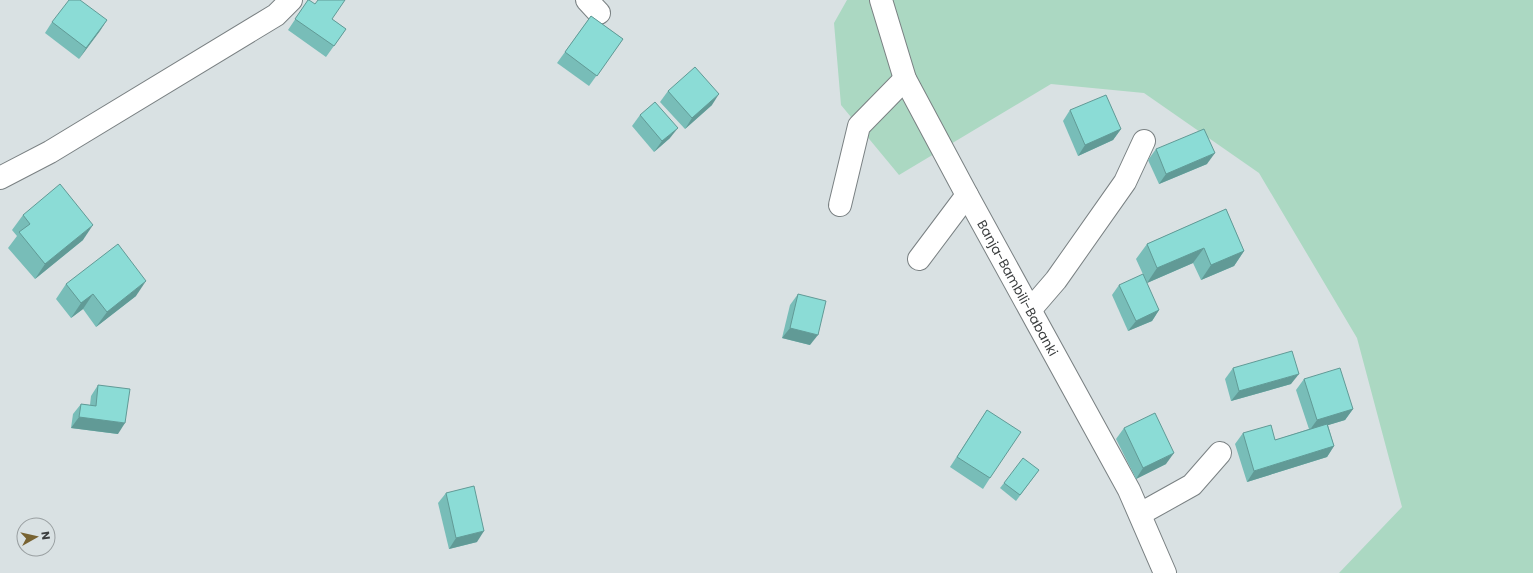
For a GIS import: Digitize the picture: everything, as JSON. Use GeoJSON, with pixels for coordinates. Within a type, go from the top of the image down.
{"type":"FeatureCollection","features":[{"type":"Feature","properties":{"kind":"street"},"geometry":{"type":"LineString","coordinates":[[0,178],[50,152],[276,15],[291,0]]}},
{"type":"Feature","properties":{"kind":"street","name":"Banja-Bambili-Babanki"},"geometry":{"type":"LineString","coordinates":[[881,0],[905,79],[1129,490],[1165,573]]}},
{"type":"Feature","properties":{"kind":"street"},"geometry":{"type":"LineString","coordinates":[[840,205],[859,126],[905,79]]}},
{"type":"Feature","properties":{"kind":"street"},"geometry":{"type":"LineString","coordinates":[[1031,309],[1056,280],[1125,182],[1144,141]]}},
{"type":"Feature","properties":{"kind":"street"},"geometry":{"type":"LineString","coordinates":[[919,259],[967,195]]}},
{"type":"Feature","properties":{"kind":"street"},"geometry":{"type":"LineString","coordinates":[[1140,514],[1192,485],[1220,453]]}},
{"type":"Feature","properties":{"kind":"green space"},"geometry":{"type":"Polygon","coordinates":[[[847,0],[1533,0],[1533,573],[1339,573],[1402,507],[1357,338],[1259,173],[1144,93],[1051,84],[899,175],[841,105],[834,23],[847,0]]]}},
{"type":"Feature","properties":{"kind":"building"},"geometry":{"type":"Polygon","coordinates":[[[69,0],[80,0],[107,20],[86,48],[52,22],[69,0]]]}},
{"type":"Feature","properties":{"kind":"building"},"geometry":{"type":"Polygon","coordinates":[[[308,0],[315,4],[318,0],[345,0],[332,19],[346,29],[334,46],[295,19],[308,0]]]}},
{"type":"Feature","properties":{"kind":"building"},"geometry":{"type":"Polygon","coordinates":[[[591,16],[623,39],[597,76],[565,52],[591,16]]]}},
{"type":"Feature","properties":{"kind":"building"},"geometry":{"type":"Polygon","coordinates":[[[695,67],[719,94],[692,118],[668,91],[695,67]]]}},
{"type":"Feature","properties":{"kind":"building"},"geometry":{"type":"Polygon","coordinates":[[[1106,95],[1121,129],[1085,145],[1070,110],[1106,95]]]}},
{"type":"Feature","properties":{"kind":"building"},"geometry":{"type":"Polygon","coordinates":[[[655,102],[678,128],[662,141],[640,115],[655,102]]]}},
{"type":"Feature","properties":{"kind":"building"},"geometry":{"type":"Polygon","coordinates":[[[1204,129],[1215,153],[1166,174],[1156,149],[1204,129]]]}},
{"type":"Feature","properties":{"kind":"building"},"geometry":{"type":"Polygon","coordinates":[[[60,184],[93,225],[45,264],[19,232],[30,224],[23,215],[60,184]]]}},
{"type":"Feature","properties":{"kind":"building"},"geometry":{"type":"Polygon","coordinates":[[[1226,209],[1244,251],[1211,265],[1204,248],[1157,268],[1147,244],[1226,209]]]}},
{"type":"Feature","properties":{"kind":"building"},"geometry":{"type":"Polygon","coordinates":[[[118,244],[146,281],[107,312],[93,294],[81,303],[66,284],[118,244]]]}},
{"type":"Feature","properties":{"kind":"building"},"geometry":{"type":"Polygon","coordinates":[[[1143,274],[1159,310],[1136,321],[1119,285],[1143,274]]]}},
{"type":"Feature","properties":{"kind":"building"},"geometry":{"type":"Polygon","coordinates":[[[798,294],[826,301],[818,335],[790,328],[798,294]]]}},
{"type":"Feature","properties":{"kind":"building"},"geometry":{"type":"Polygon","coordinates":[[[1292,351],[1299,374],[1239,391],[1233,368],[1292,351]]]}},
{"type":"Feature","properties":{"kind":"building"},"geometry":{"type":"Polygon","coordinates":[[[1340,368],[1353,409],[1317,420],[1304,379],[1340,368]]]}},
{"type":"Feature","properties":{"kind":"building"},"geometry":{"type":"Polygon","coordinates":[[[98,385],[130,389],[125,423],[79,417],[81,404],[96,406],[98,385]]]}},
{"type":"Feature","properties":{"kind":"building"},"geometry":{"type":"Polygon","coordinates":[[[987,410],[1021,432],[990,478],[957,457],[987,410]]]}},
{"type":"Feature","properties":{"kind":"building"},"geometry":{"type":"Polygon","coordinates":[[[1155,413],[1174,453],[1143,468],[1124,428],[1155,413]]]}},
{"type":"Feature","properties":{"kind":"building"},"geometry":{"type":"Polygon","coordinates":[[[1327,424],[1334,446],[1254,471],[1243,433],[1271,425],[1275,440],[1327,424]]]}},
{"type":"Feature","properties":{"kind":"building"},"geometry":{"type":"Polygon","coordinates":[[[1023,458],[1039,470],[1020,495],[1004,483],[1023,458]]]}},
{"type":"Feature","properties":{"kind":"building"},"geometry":{"type":"Polygon","coordinates":[[[474,486],[484,531],[456,538],[446,493],[474,486]]]}}]}
